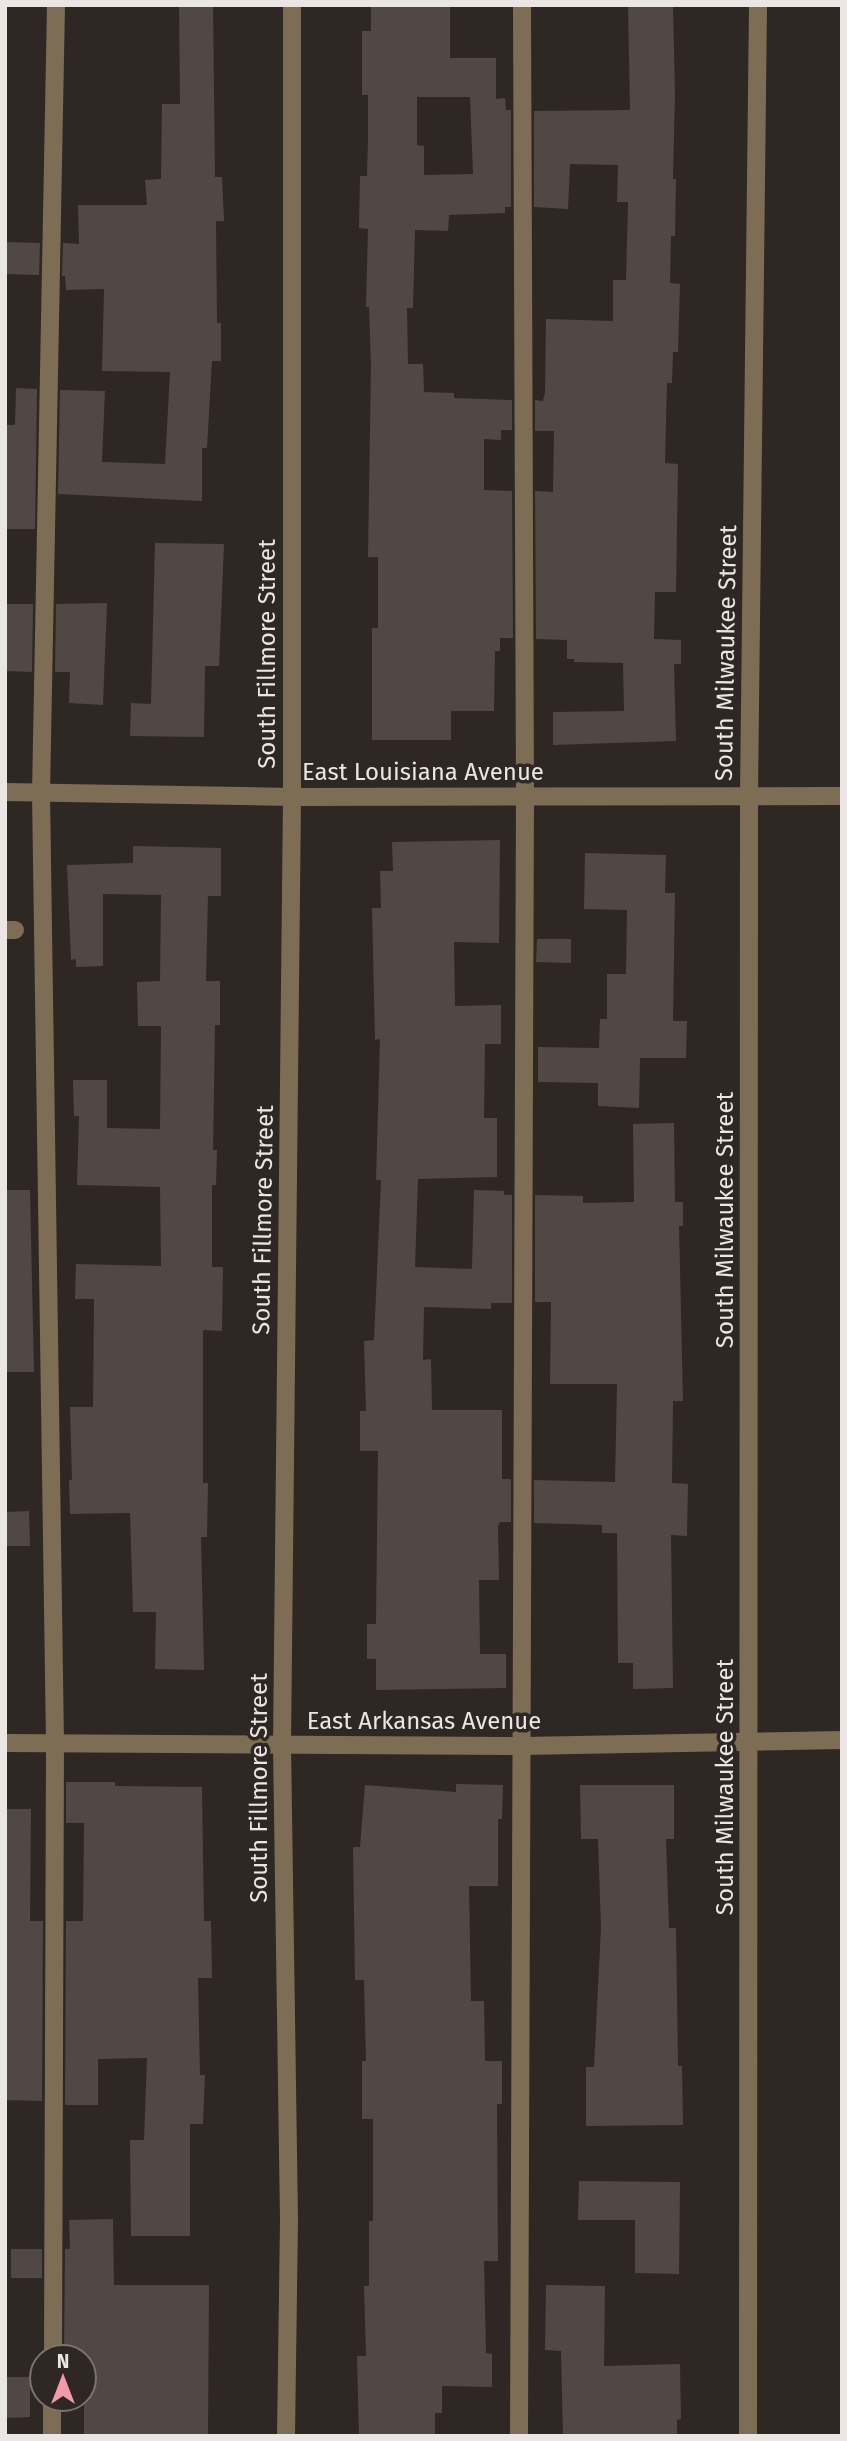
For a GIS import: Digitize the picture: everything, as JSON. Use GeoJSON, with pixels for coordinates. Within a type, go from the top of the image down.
{"type":"FeatureCollection","features":[{"type":"Feature","properties":{"kind":"street"},"geometry":{"type":"LineString","coordinates":[[52,2343],[55,1743],[41,793],[56,5]]}},
{"type":"Feature","properties":{"kind":"street","name":"South Fillmore Street"},"geometry":{"type":"LineString","coordinates":[[286,2436],[289,2220],[282,1745],[292,797],[292,5]]}},
{"type":"Feature","properties":{"kind":"street"},"geometry":{"type":"LineString","coordinates":[[519,2436],[526,796],[522,5]]}},
{"type":"Feature","properties":{"kind":"street","name":"South Milwaukee Street"},"geometry":{"type":"LineString","coordinates":[[748,2436],[749,795],[758,5]]}},
{"type":"Feature","properties":{"kind":"street","name":"East Louisiana Avenue"},"geometry":{"type":"LineString","coordinates":[[5,792],[292,797],[842,796]]}},
{"type":"Feature","properties":{"kind":"street","name":"East Arkansas Avenue"},"geometry":{"type":"LineString","coordinates":[[5,1743],[523,1746],[842,1740]]}},
{"type":"Feature","properties":{"kind":"street"},"geometry":{"type":"LineString","coordinates":[[52,2413],[52,2436]]}},
{"type":"Feature","properties":{"kind":"building"},"geometry":{"type":"Polygon","coordinates":[[[179,5],[213,5],[215,177],[222,177],[224,221],[216,221],[217,323],[221,323],[221,361],[212,361],[207,448],[202,448],[202,501],[58,494],[60,390],[105,391],[102,462],[165,464],[170,372],[102,371],[104,289],[66,290],[65,276],[62,276],[63,243],[79,244],[78,205],[147,205],[145,180],[161,179],[162,104],[180,104],[179,5]]]}},
{"type":"Feature","properties":{"kind":"building"},"geometry":{"type":"Polygon","coordinates":[[[371,5],[450,5],[450,58],[496,58],[496,99],[505,98],[506,110],[511,110],[511,207],[505,207],[505,213],[449,215],[448,231],[415,230],[413,308],[407,308],[408,364],[423,364],[424,392],[454,393],[454,398],[512,400],[512,430],[501,430],[501,440],[484,439],[484,490],[512,491],[513,638],[500,638],[500,651],[495,651],[494,711],[451,711],[451,740],[372,740],[372,628],[378,628],[378,557],[368,557],[371,364],[369,307],[366,307],[368,229],[359,228],[360,176],[367,176],[368,138],[368,95],[362,95],[362,31],[371,31],[371,5]],[[417,97],[417,145],[424,146],[424,175],[473,174],[470,97],[417,97]]]}},
{"type":"Feature","properties":{"kind":"building"},"geometry":{"type":"Polygon","coordinates":[[[628,5],[673,5],[673,179],[676,179],[675,236],[671,236],[670,283],[680,284],[678,352],[673,352],[672,383],[667,383],[665,463],[678,464],[676,592],[655,592],[654,639],[681,640],[681,664],[674,664],[676,741],[553,745],[553,712],[624,711],[623,663],[574,662],[574,659],[567,659],[567,640],[536,639],[535,491],[553,492],[554,431],[535,431],[535,400],[543,401],[545,392],[546,319],[613,321],[613,280],[626,280],[628,202],[617,202],[618,165],[570,164],[568,209],[534,207],[534,111],[630,110],[628,5]]]}},
{"type":"Feature","properties":{"kind":"building"},"geometry":{"type":"Polygon","coordinates":[[[5,242],[40,243],[39,275],[5,274],[5,242]]]}},
{"type":"Feature","properties":{"kind":"building"},"geometry":{"type":"Polygon","coordinates":[[[16,388],[37,389],[35,529],[5,529],[5,425],[15,425],[16,388]]]}},
{"type":"Feature","properties":{"kind":"building"},"geometry":{"type":"Polygon","coordinates":[[[155,543],[224,544],[219,666],[205,666],[204,737],[130,736],[131,703],[151,704],[155,543]]]}},
{"type":"Feature","properties":{"kind":"building"},"geometry":{"type":"Polygon","coordinates":[[[107,603],[103,705],[69,703],[70,672],[55,672],[56,604],[107,603]]]}},
{"type":"Feature","properties":{"kind":"building"},"geometry":{"type":"Polygon","coordinates":[[[5,604],[33,604],[32,672],[5,671],[5,604]]]}},
{"type":"Feature","properties":{"kind":"building"},"geometry":{"type":"Polygon","coordinates":[[[500,840],[499,943],[454,942],[455,1006],[501,1005],[501,1044],[485,1044],[484,1118],[497,1118],[497,1177],[418,1179],[415,1267],[472,1269],[474,1190],[504,1191],[504,1195],[512,1195],[512,1303],[491,1303],[491,1309],[424,1307],[423,1360],[431,1359],[432,1410],[502,1410],[502,1479],[511,1479],[511,1522],[500,1522],[498,1526],[499,1580],[479,1580],[480,1654],[506,1654],[506,1688],[376,1690],[376,1659],[367,1659],[367,1624],[376,1624],[378,1451],[360,1451],[360,1411],[366,1411],[364,1341],[374,1340],[381,1180],[376,1180],[380,1039],[375,1040],[372,908],[381,908],[380,871],[393,871],[392,842],[500,840]]]}},
{"type":"Feature","properties":{"kind":"building"},"geometry":{"type":"Polygon","coordinates":[[[133,846],[221,848],[221,896],[208,896],[206,981],[220,981],[220,1025],[215,1025],[213,1150],[217,1150],[216,1185],[212,1185],[212,1267],[223,1267],[222,1331],[203,1330],[203,1483],[208,1483],[207,1537],[201,1537],[204,1670],[155,1669],[156,1612],[133,1612],[130,1513],[70,1514],[70,1407],[93,1407],[94,1299],[75,1299],[76,1264],[161,1266],[160,1187],[77,1185],[79,1116],[74,1116],[73,1080],[107,1080],[107,1128],[160,1129],[161,1026],[138,1026],[137,982],[160,981],[161,895],[103,894],[103,966],[76,967],[76,959],[71,960],[67,865],[133,863],[133,846]]]}},
{"type":"Feature","properties":{"kind":"building"},"geometry":{"type":"Polygon","coordinates":[[[585,853],[666,855],[665,893],[675,893],[673,1021],[687,1021],[686,1058],[640,1058],[639,1108],[598,1106],[598,1083],[538,1082],[538,1047],[599,1048],[600,1019],[607,1019],[607,974],[626,974],[627,910],[584,909],[585,853]]]}},
{"type":"Feature","properties":{"kind":"building"},"geometry":{"type":"Polygon","coordinates":[[[537,939],[571,939],[571,963],[536,962],[537,939]]]}},
{"type":"Feature","properties":{"kind":"building"},"geometry":{"type":"Polygon","coordinates":[[[674,1123],[675,1202],[683,1202],[683,1226],[679,1226],[683,1401],[673,1401],[672,1483],[688,1484],[687,1536],[671,1535],[673,1688],[633,1689],[633,1663],[618,1663],[617,1533],[602,1533],[602,1525],[534,1523],[534,1480],[615,1482],[617,1384],[550,1384],[551,1302],[535,1302],[535,1195],[583,1196],[583,1203],[634,1202],[633,1124],[674,1123]]]}},
{"type":"Feature","properties":{"kind":"building"},"geometry":{"type":"Polygon","coordinates":[[[5,1190],[30,1190],[34,1372],[5,1372],[5,1190]]]}},
{"type":"Feature","properties":{"kind":"building"},"geometry":{"type":"Polygon","coordinates":[[[29,1511],[30,1546],[5,1546],[5,1512],[29,1511]]]}},
{"type":"Feature","properties":{"kind":"building"},"geometry":{"type":"Polygon","coordinates":[[[66,1782],[115,1782],[115,1786],[202,1787],[204,1921],[211,1921],[212,1978],[198,1978],[200,2075],[205,2075],[203,2124],[190,2124],[190,2236],[131,2236],[130,2140],[144,2140],[147,2058],[98,2059],[98,2105],[65,2105],[66,1921],[83,1921],[84,1823],[66,1823],[66,1782]]]}},
{"type":"Feature","properties":{"kind":"building"},"geometry":{"type":"Polygon","coordinates":[[[456,1784],[503,1785],[502,1819],[498,1819],[498,1886],[469,1886],[471,2001],[484,2001],[485,2061],[502,2061],[502,2104],[497,2104],[498,2261],[484,2261],[486,2353],[492,2354],[492,2387],[442,2386],[442,2413],[435,2413],[435,2436],[359,2436],[357,2356],[366,2356],[364,2286],[369,2286],[369,2221],[373,2221],[373,2119],[362,2119],[362,2061],[366,2061],[364,1980],[355,1980],[353,1847],[360,1847],[365,1785],[456,1792],[456,1784]]]}},
{"type":"Feature","properties":{"kind":"building"},"geometry":{"type":"Polygon","coordinates":[[[580,1785],[674,1785],[674,1839],[666,1839],[669,1928],[676,1928],[678,2066],[682,2066],[683,2125],[586,2126],[586,2067],[594,2067],[601,1928],[598,1839],[581,1839],[580,1785]]]}},
{"type":"Feature","properties":{"kind":"building"},"geometry":{"type":"Polygon","coordinates":[[[5,1809],[31,1809],[30,1921],[43,1921],[42,2101],[5,2100],[5,1809]]]}},
{"type":"Feature","properties":{"kind":"building"},"geometry":{"type":"Polygon","coordinates":[[[579,2181],[680,2182],[679,2274],[635,2273],[635,2220],[578,2220],[579,2181]]]}},
{"type":"Feature","properties":{"kind":"building"},"geometry":{"type":"Polygon","coordinates":[[[113,2219],[114,2285],[209,2285],[208,2436],[84,2436],[84,2413],[98,2413],[98,2343],[64,2343],[65,2249],[70,2249],[69,2220],[113,2219]]]}},
{"type":"Feature","properties":{"kind":"building"},"geometry":{"type":"Polygon","coordinates":[[[11,2249],[42,2249],[42,2278],[11,2278],[11,2249]]]}},
{"type":"Feature","properties":{"kind":"building"},"geometry":{"type":"Polygon","coordinates":[[[546,2285],[605,2286],[604,2366],[680,2364],[681,2419],[677,2420],[677,2436],[563,2436],[561,2351],[545,2350],[546,2285]]]}},
{"type":"Feature","properties":{"kind":"building"},"geometry":{"type":"Polygon","coordinates":[[[5,2377],[28,2377],[30,2417],[5,2418],[5,2377]]]}}]}
